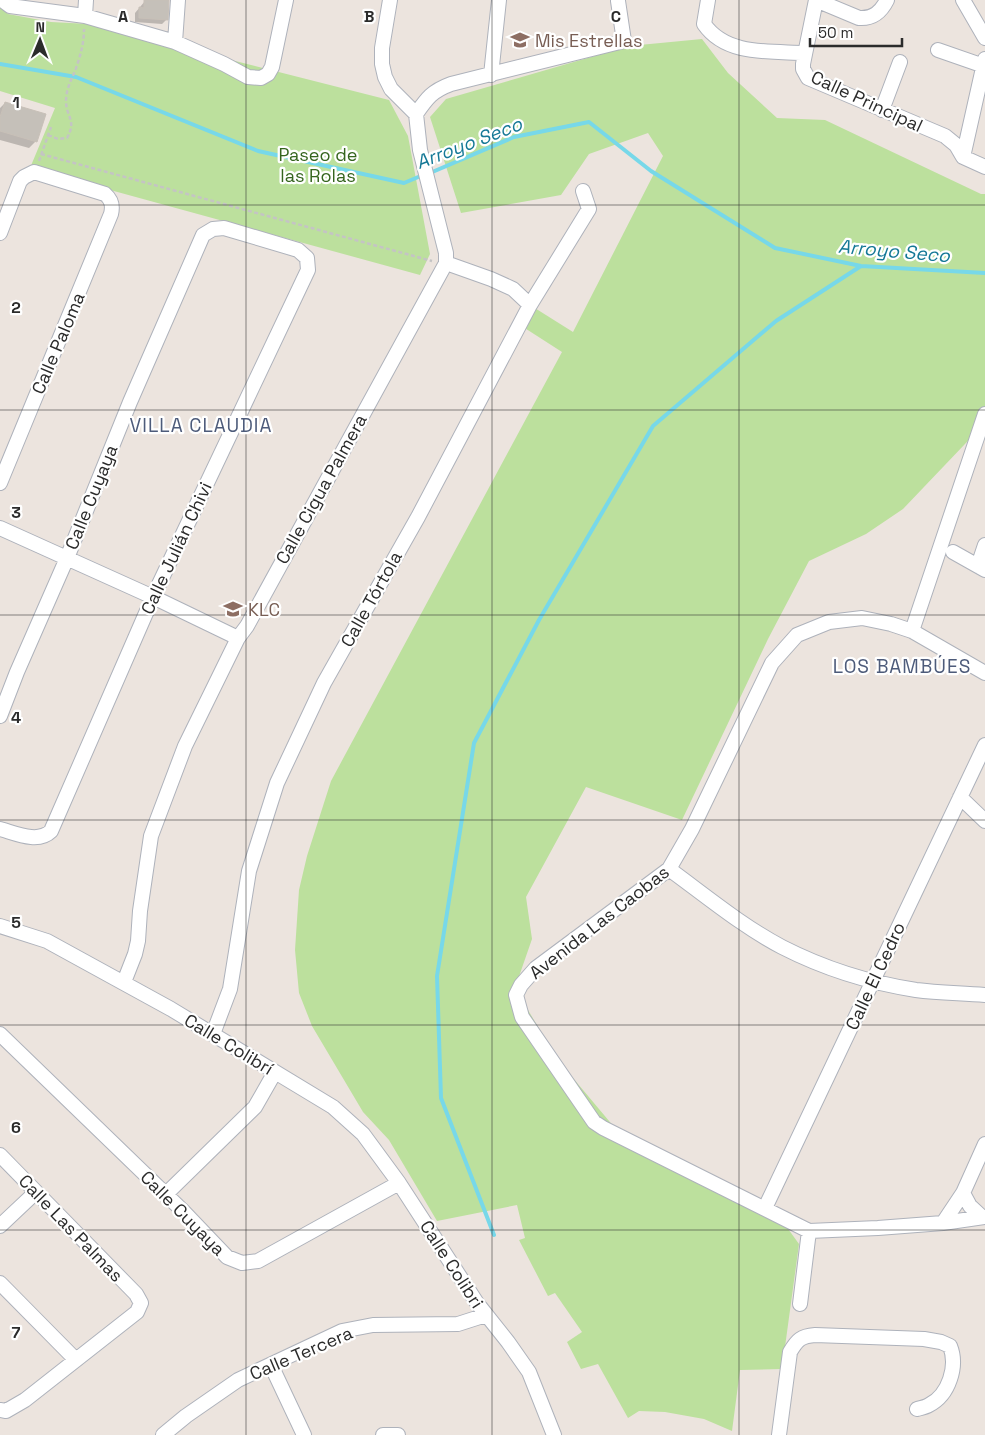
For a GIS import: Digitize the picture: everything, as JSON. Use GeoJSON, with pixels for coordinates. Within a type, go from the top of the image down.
{"type":"FeatureCollection","features":[{"type":"Feature","properties":{"kind":"street"},"geometry":{"type":"LineString","coordinates":[[2,0],[10,6],[84,16],[175,42],[248,77],[261,78],[268,74],[272,67],[286,0]]}},
{"type":"Feature","properties":{"kind":"street"},"geometry":{"type":"LineString","coordinates":[[84,16],[86,0]]}},
{"type":"Feature","properties":{"kind":"street"},"geometry":{"type":"LineString","coordinates":[[175,42],[178,0]]}},
{"type":"Feature","properties":{"kind":"street"},"geometry":{"type":"LineString","coordinates":[[390,0],[382,48],[382,64],[385,77],[391,89],[416,114],[420,150],[446,253],[446,263],[513,289],[530,305]]}},
{"type":"Feature","properties":{"kind":"street"},"geometry":{"type":"LineString","coordinates":[[491,75],[499,0]]}},
{"type":"Feature","properties":{"kind":"street"},"geometry":{"type":"LineString","coordinates":[[708,0],[704,24],[711,33],[725,43],[749,50],[805,53]]}},
{"type":"Feature","properties":{"kind":"street"},"geometry":{"type":"LineString","coordinates":[[816,0],[860,18],[874,16],[884,7],[887,0]]}},
{"type":"Feature","properties":{"kind":"street","name":"Calle Principal"},"geometry":{"type":"LineString","coordinates":[[816,0],[803,69],[808,78],[945,136],[956,145],[963,156]]}},
{"type":"Feature","properties":{"kind":"street"},"geometry":{"type":"LineString","coordinates":[[963,0],[985,38]]}},
{"type":"Feature","properties":{"kind":"street"},"geometry":{"type":"LineString","coordinates":[[416,114],[428,96],[450,84],[624,41],[618,1]]}},
{"type":"Feature","properties":{"kind":"street"},"geometry":{"type":"LineString","coordinates":[[938,50],[984,62],[963,156],[985,166]]}},
{"type":"Feature","properties":{"kind":"street"},"geometry":{"type":"LineString","coordinates":[[882,110],[900,62]]}},
{"type":"Feature","properties":{"kind":"street"},"geometry":{"type":"LineString","coordinates":[[0,233],[20,181],[31,173]]}},
{"type":"Feature","properties":{"kind":"street","name":"Calle Paloma"},"geometry":{"type":"LineString","coordinates":[[0,482],[112,214],[112,203],[105,194],[31,173]]}},
{"type":"Feature","properties":{"kind":"street","name":"Calle Tórtola"},"geometry":{"type":"LineString","coordinates":[[213,1034],[230,989],[249,871],[277,783],[324,683],[418,517],[530,305],[590,209],[583,191]]}},
{"type":"Feature","properties":{"kind":"street","name":"Calle Julián Chivi"},"geometry":{"type":"LineString","coordinates":[[0,829],[32,837],[42,837],[51,831],[153,597],[308,270],[307,258],[298,250],[224,228],[213,229]]}},
{"type":"Feature","properties":{"kind":"street","name":"Calle Cuyaya"},"geometry":{"type":"LineString","coordinates":[[0,716],[130,402],[204,235],[213,229]]}},
{"type":"Feature","properties":{"kind":"street","name":"Calle Cigua Palmera"},"geometry":{"type":"LineString","coordinates":[[124,982],[135,954],[138,940],[140,911],[151,836],[185,746],[238,638],[247,626],[446,263]]}},
{"type":"Feature","properties":{"kind":"street"},"geometry":{"type":"LineString","coordinates":[[912,631],[985,414]]}},
{"type":"Feature","properties":{"kind":"street"},"geometry":{"type":"LineString","coordinates":[[0,528],[153,597],[238,638]]}},
{"type":"Feature","properties":{"kind":"street"},"geometry":{"type":"LineString","coordinates":[[953,552],[981,568],[985,544]]}},
{"type":"Feature","properties":{"kind":"street","name":"Avenida Las Caobas"},"geometry":{"type":"LineString","coordinates":[[809,1231],[594,1122],[529,1029],[522,1017],[516,1001],[516,995],[518,989],[536,968],[669,870],[692,829],[772,663],[797,635],[829,622],[862,618],[912,631],[985,673]]}},
{"type":"Feature","properties":{"kind":"street","name":"Calle El Cedro"},"geometry":{"type":"LineString","coordinates":[[765,1208],[985,745]]}},
{"type":"Feature","properties":{"kind":"street"},"geometry":{"type":"LineString","coordinates":[[960,796],[985,821]]}},
{"type":"Feature","properties":{"kind":"street"},"geometry":{"type":"LineString","coordinates":[[669,870],[746,926],[782,947],[830,968],[916,990],[985,994]]}},
{"type":"Feature","properties":{"kind":"street","name":"Calle Colibrí"},"geometry":{"type":"LineString","coordinates":[[0,926],[46,941],[124,982],[333,1107],[363,1134],[419,1213]]}},
{"type":"Feature","properties":{"kind":"street","name":"Calle Cuyaya"},"geometry":{"type":"LineString","coordinates":[[0,1034],[184,1212],[227,1257],[242,1263],[258,1261],[399,1183]]}},
{"type":"Feature","properties":{"kind":"street"},"geometry":{"type":"LineString","coordinates":[[166,1195],[255,1107],[275,1072]]}},
{"type":"Feature","properties":{"kind":"street"},"geometry":{"type":"LineString","coordinates":[[942,1223],[962,1193],[985,1144]]}},
{"type":"Feature","properties":{"kind":"street","name":"Calle Las Palmas"},"geometry":{"type":"LineString","coordinates":[[0,1155],[136,1294],[141,1303],[136,1312],[76,1360]]}},
{"type":"Feature","properties":{"kind":"street"},"geometry":{"type":"LineString","coordinates":[[0,1226],[36,1192]]}},
{"type":"Feature","properties":{"kind":"street"},"geometry":{"type":"LineString","coordinates":[[962,1193],[970,1206],[983,1217]]}},
{"type":"Feature","properties":{"kind":"street","name":"Calle Colibri"},"geometry":{"type":"LineString","coordinates":[[419,1213],[486,1314],[529,1372],[554,1435]]}},
{"type":"Feature","properties":{"kind":"street"},"geometry":{"type":"LineString","coordinates":[[800,1304],[809,1231],[942,1223],[983,1217]]}},
{"type":"Feature","properties":{"kind":"street"},"geometry":{"type":"LineString","coordinates":[[0,1283],[76,1360],[25,1400],[6,1411],[0,1410]]}},
{"type":"Feature","properties":{"kind":"street","name":"Calle Tercera"},"geometry":{"type":"LineString","coordinates":[[163,1435],[186,1416],[238,1380],[342,1331],[373,1326],[458,1324],[486,1314]]}},
{"type":"Feature","properties":{"kind":"street"},"geometry":{"type":"LineString","coordinates":[[779,1435],[790,1352],[795,1342],[803,1336],[904,1337],[932,1340],[950,1346],[952,1353],[950,1381],[940,1396],[930,1405],[918,1409]]}},
{"type":"Feature","properties":{"kind":"street"},"geometry":{"type":"LineString","coordinates":[[270,1365],[304,1435]]}},
{"type":"Feature","properties":{"kind":"street"},"geometry":{"type":"LineString","coordinates":[[383,1435],[398,1435]]}},
{"type":"Feature","properties":{"kind":"path"},"geometry":{"type":"LineString","coordinates":[[48,135],[63,140],[67,138],[70,132],[71,118],[66,101],[84,42],[84,16]]}},
{"type":"Feature","properties":{"kind":"path"},"geometry":{"type":"LineString","coordinates":[[31,173],[41,154],[51,127]]}},
{"type":"Feature","properties":{"kind":"path"},"geometry":{"type":"LineString","coordinates":[[41,154],[428,261],[446,263]]}},
{"type":"Feature","properties":{"kind":"green space","name":"Paseo de las Rolas"},"geometry":{"type":"Polygon","coordinates":[[[0,5],[8,14],[51,22],[89,24],[389,100],[408,136],[430,254],[420,275],[30,168],[55,108],[0,91],[0,5]]]}},
{"type":"Feature","properties":{"kind":"green space"},"geometry":{"type":"Polygon","coordinates":[[[702,39],[728,73],[777,118],[825,120],[981,194],[985,194],[985,423],[903,509],[866,534],[809,561],[768,639],[682,820],[586,787],[526,897],[532,939],[515,988],[557,1059],[625,1140],[786,1226],[799,1244],[782,1369],[740,1370],[732,1431],[704,1419],[665,1412],[639,1411],[628,1418],[598,1364],[581,1369],[567,1342],[582,1332],[555,1293],[548,1296],[519,1240],[525,1238],[517,1205],[437,1221],[389,1140],[363,1112],[312,1026],[299,993],[295,950],[299,890],[307,856],[331,781],[562,352],[520,325],[530,305],[573,332],[663,156],[648,133],[589,154],[561,195],[461,213],[430,117],[446,99],[629,46],[702,39]]]}},
{"type":"Feature","properties":{"kind":"building"},"geometry":{"type":"Polygon","coordinates":[[[144,0],[169,0],[168,20],[139,18],[139,7],[144,8],[144,0]]]}},
{"type":"Feature","properties":{"kind":"building"},"geometry":{"type":"Polygon","coordinates":[[[5,102],[46,114],[37,142],[0,131],[0,117],[5,102]]]}},
{"type":"Feature","properties":{"kind":"waterway","name":"Arroyo Seco"},"geometry":{"type":"LineString","coordinates":[[0,64],[76,77],[258,151],[404,183],[423,175]]}},
{"type":"Feature","properties":{"kind":"waterway","name":"Arroyo Seco"},"geometry":{"type":"LineString","coordinates":[[430,173],[514,137],[589,122],[651,171],[775,248],[861,266],[985,273]]}},
{"type":"Feature","properties":{"kind":"waterway"},"geometry":{"type":"LineString","coordinates":[[494,1235],[441,1098],[437,976],[474,743],[539,620],[653,426],[776,321],[861,266]]}},
{"type":"Feature","properties":{"kind":"place","name":"Mis Estrellas"},"geometry":{"type":"Point","coordinates":[520,40]}},
{"type":"Feature","properties":{"kind":"place","name":"KLC"},"geometry":{"type":"Point","coordinates":[233,609]}},
{"type":"Feature","properties":{"kind":"district","name":"VILLA CLAUDIA"},"geometry":{"type":"Point","coordinates":[201,425]}},
{"type":"Feature","properties":{"kind":"district","name":"LOS BAMBÚES"},"geometry":{"type":"Point","coordinates":[902,666]}}]}
